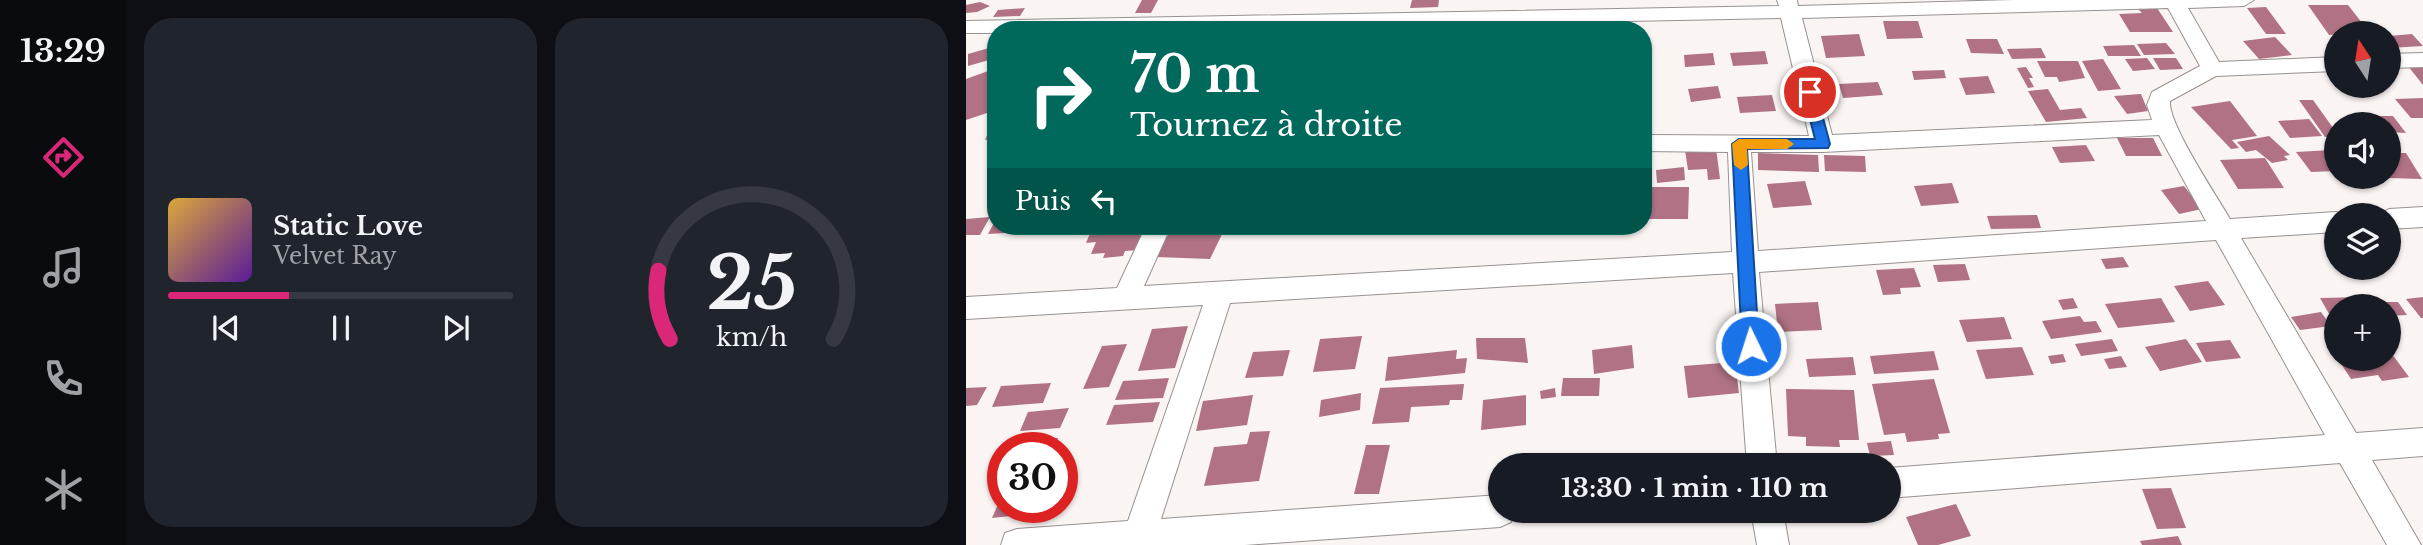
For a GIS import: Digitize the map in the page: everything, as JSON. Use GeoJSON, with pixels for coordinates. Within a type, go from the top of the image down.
{"type":"FeatureCollection","features":[{"type":"Feature","properties":{"kind":"street"},"geometry":{"type":"LineString","coordinates":[[1220,21],[1230,0]]}},
{"type":"Feature","properties":{"kind":"street"},"geometry":{"type":"LineString","coordinates":[[1306,21],[1395,16],[1789,6],[2244,0]]}},
{"type":"Feature","properties":{"kind":"street"},"geometry":{"type":"LineString","coordinates":[[2174,1],[2212,69]]}},
{"type":"Feature","properties":{"kind":"street"},"geometry":{"type":"LineString","coordinates":[[1789,6],[1823,144]]}},
{"type":"Feature","properties":{"kind":"street"},"geometry":{"type":"LineString","coordinates":[[966,27],[987,27]]}},
{"type":"Feature","properties":{"kind":"street"},"geometry":{"type":"LineString","coordinates":[[2401,61],[2423,60]]}},
{"type":"Feature","properties":{"kind":"street"},"geometry":{"type":"LineString","coordinates":[[2324,64],[2212,69],[2160,97],[2158,105],[2166,127],[2270,314],[2405,545]]}},
{"type":"Feature","properties":{"kind":"street"},"geometry":{"type":"LineString","coordinates":[[1652,143],[1823,144],[2166,127]]}},
{"type":"Feature","properties":{"kind":"street"},"geometry":{"type":"LineString","coordinates":[[1739,144],[1749,322],[1761,453]]}},
{"type":"Feature","properties":{"kind":"street"},"geometry":{"type":"LineString","coordinates":[[2401,218],[2423,217]]}},
{"type":"Feature","properties":{"kind":"street"},"geometry":{"type":"LineString","coordinates":[[966,308],[1747,262],[2324,223]]}},
{"type":"Feature","properties":{"kind":"street"},"geometry":{"type":"LineString","coordinates":[[1125,299],[1154,235]]}},
{"type":"Feature","properties":{"kind":"street"},"geometry":{"type":"LineString","coordinates":[[1137,540],[1220,294]]}},
{"type":"Feature","properties":{"kind":"street"},"geometry":{"type":"LineString","coordinates":[[1901,482],[2423,442]]}},
{"type":"Feature","properties":{"kind":"street"},"geometry":{"type":"LineString","coordinates":[[1017,545],[1137,540],[1488,512]]}},
{"type":"Feature","properties":{"kind":"street"},"geometry":{"type":"LineString","coordinates":[[1769,523],[1773,545]]}},
{"type":"Feature","properties":{"kind":"building"},"geometry":{"type":"Polygon","coordinates":[[[1142,0],[1158,0],[1151,13],[1135,13],[1142,0]]]}},
{"type":"Feature","properties":{"kind":"building"},"geometry":{"type":"Polygon","coordinates":[[[1412,0],[1439,0],[1438,7],[1410,8],[1412,0]]]}},
{"type":"Feature","properties":{"kind":"building"},"geometry":{"type":"Polygon","coordinates":[[[980,2],[990,6],[977,12],[966,13],[966,5],[980,2]]]}},
{"type":"Feature","properties":{"kind":"building"},"geometry":{"type":"Polygon","coordinates":[[[2308,5],[2348,5],[2361,21],[2324,21],[2324,28],[2308,5]]]}},
{"type":"Feature","properties":{"kind":"building"},"geometry":{"type":"Polygon","coordinates":[[[2266,7],[2286,34],[2266,34],[2247,8],[2266,7]]]}},
{"type":"Feature","properties":{"kind":"building"},"geometry":{"type":"Polygon","coordinates":[[[1025,8],[1020,16],[993,17],[998,10],[1025,8]]]}},
{"type":"Feature","properties":{"kind":"building"},"geometry":{"type":"Polygon","coordinates":[[[2157,8],[2173,32],[2130,32],[2119,14],[2142,13],[2138,9],[2157,8]]]}},
{"type":"Feature","properties":{"kind":"building"},"geometry":{"type":"Polygon","coordinates":[[[1883,21],[1918,21],[1923,38],[1887,39],[1883,21]]]}},
{"type":"Feature","properties":{"kind":"building"},"geometry":{"type":"Polygon","coordinates":[[[1859,34],[1865,56],[1826,58],[1821,36],[1859,34]]]}},
{"type":"Feature","properties":{"kind":"building"},"geometry":{"type":"Polygon","coordinates":[[[2412,34],[2423,46],[2401,47],[2401,35],[2412,34]]]}},
{"type":"Feature","properties":{"kind":"building"},"geometry":{"type":"Polygon","coordinates":[[[2275,37],[2292,55],[2259,59],[2243,41],[2275,37]]]}},
{"type":"Feature","properties":{"kind":"building"},"geometry":{"type":"Polygon","coordinates":[[[1966,39],[1997,39],[2004,54],[1971,53],[1966,39]]]}},
{"type":"Feature","properties":{"kind":"building"},"geometry":{"type":"Polygon","coordinates":[[[2166,43],[2175,54],[2144,55],[2137,44],[2166,43]]]}},
{"type":"Feature","properties":{"kind":"building"},"geometry":{"type":"Polygon","coordinates":[[[2134,45],[2141,56],[2108,56],[2103,46],[2134,45]]]}},
{"type":"Feature","properties":{"kind":"building"},"geometry":{"type":"Polygon","coordinates":[[[2041,48],[2046,58],[2012,59],[2007,49],[2041,48]]]}},
{"type":"Feature","properties":{"kind":"building"},"geometry":{"type":"Polygon","coordinates":[[[987,49],[987,61],[968,66],[968,54],[987,49]]]}},
{"type":"Feature","properties":{"kind":"building"},"geometry":{"type":"Polygon","coordinates":[[[1765,51],[1768,64],[1733,66],[1730,53],[1765,51]]]}},
{"type":"Feature","properties":{"kind":"building"},"geometry":{"type":"Polygon","coordinates":[[[1713,53],[1715,65],[1685,67],[1684,55],[1713,53]]]}},
{"type":"Feature","properties":{"kind":"building"},"geometry":{"type":"Polygon","coordinates":[[[2147,58],[2155,69],[2133,71],[2125,59],[2147,58]]]}},
{"type":"Feature","properties":{"kind":"building"},"geometry":{"type":"Polygon","coordinates":[[[2153,58],[2176,58],[2183,69],[2160,70],[2153,58]]]}},
{"type":"Feature","properties":{"kind":"building"},"geometry":{"type":"Polygon","coordinates":[[[2103,59],[2121,89],[2098,91],[2082,61],[2103,59]]]}},
{"type":"Feature","properties":{"kind":"building"},"geometry":{"type":"Polygon","coordinates":[[[2037,61],[2078,61],[2085,78],[2059,82],[2057,77],[2045,77],[2037,61]]]}},
{"type":"Feature","properties":{"kind":"building"},"geometry":{"type":"Polygon","coordinates":[[[2408,66],[2423,66],[2423,85],[2408,66]]]}},
{"type":"Feature","properties":{"kind":"building"},"geometry":{"type":"Polygon","coordinates":[[[2026,67],[2033,78],[2029,78],[2034,87],[2028,88],[2017,68],[2026,67]]]}},
{"type":"Feature","properties":{"kind":"building"},"geometry":{"type":"Polygon","coordinates":[[[1944,70],[1946,78],[1914,80],[1912,71],[1944,70]]]}},
{"type":"Feature","properties":{"kind":"building"},"geometry":{"type":"Polygon","coordinates":[[[987,71],[987,113],[966,120],[966,79],[987,71]]]}},
{"type":"Feature","properties":{"kind":"building"},"geometry":{"type":"Polygon","coordinates":[[[1988,76],[1995,93],[1966,95],[1959,78],[1988,76]]]}},
{"type":"Feature","properties":{"kind":"building"},"geometry":{"type":"Polygon","coordinates":[[[1878,82],[1883,95],[1843,98],[1839,84],[1878,82]]]}},
{"type":"Feature","properties":{"kind":"building"},"geometry":{"type":"Polygon","coordinates":[[[1718,86],[1721,98],[1691,102],[1688,89],[1718,86]]]}},
{"type":"Feature","properties":{"kind":"building"},"geometry":{"type":"Polygon","coordinates":[[[2048,89],[2060,110],[2081,108],[2087,118],[2046,122],[2028,91],[2048,89]]]}},
{"type":"Feature","properties":{"kind":"building"},"geometry":{"type":"Polygon","coordinates":[[[2141,94],[2148,111],[2127,114],[2114,96],[2141,94]]]}},
{"type":"Feature","properties":{"kind":"building"},"geometry":{"type":"Polygon","coordinates":[[[1772,95],[1776,111],[1740,113],[1737,97],[1772,95]]]}},
{"type":"Feature","properties":{"kind":"building"},"geometry":{"type":"Polygon","coordinates":[[[2423,98],[2423,118],[2411,118],[2395,99],[2423,98]]]}},
{"type":"Feature","properties":{"kind":"building"},"geometry":{"type":"Polygon","coordinates":[[[2299,100],[2313,100],[2324,115],[2324,136],[2299,100]]]}},
{"type":"Feature","properties":{"kind":"building"},"geometry":{"type":"Polygon","coordinates":[[[2230,101],[2257,136],[2232,140],[2239,148],[2231,149],[2191,107],[2230,101]]]}},
{"type":"Feature","properties":{"kind":"building"},"geometry":{"type":"Polygon","coordinates":[[[2309,119],[2322,136],[2290,138],[2278,121],[2309,119]]]}},
{"type":"Feature","properties":{"kind":"building"},"geometry":{"type":"Polygon","coordinates":[[[2269,136],[2290,155],[2284,156],[2288,160],[2272,163],[2256,150],[2246,152],[2237,142],[2269,136]]]}},
{"type":"Feature","properties":{"kind":"building"},"geometry":{"type":"Polygon","coordinates":[[[2117,138],[2153,138],[2162,156],[2126,156],[2117,138]]]}},
{"type":"Feature","properties":{"kind":"building"},"geometry":{"type":"Polygon","coordinates":[[[2086,145],[2095,161],[2060,163],[2052,147],[2086,145]]]}},
{"type":"Feature","properties":{"kind":"building"},"geometry":{"type":"Polygon","coordinates":[[[1716,148],[1720,179],[1708,180],[1707,169],[1688,170],[1685,150],[1716,148]]]}},
{"type":"Feature","properties":{"kind":"building"},"geometry":{"type":"Polygon","coordinates":[[[2324,150],[2324,171],[2311,172],[2296,152],[2324,150]]]}},
{"type":"Feature","properties":{"kind":"building"},"geometry":{"type":"Polygon","coordinates":[[[1758,153],[1818,155],[1819,172],[1758,170],[1758,153]]]}},
{"type":"Feature","properties":{"kind":"building"},"geometry":{"type":"Polygon","coordinates":[[[2401,153],[2406,153],[2422,179],[2401,178],[2401,153]]]}},
{"type":"Feature","properties":{"kind":"building"},"geometry":{"type":"Polygon","coordinates":[[[1824,155],[1865,156],[1866,172],[1825,171],[1824,155]]]}},
{"type":"Feature","properties":{"kind":"building"},"geometry":{"type":"Polygon","coordinates":[[[2265,158],[2284,188],[2238,189],[2220,160],[2265,158]]]}},
{"type":"Feature","properties":{"kind":"building"},"geometry":{"type":"Polygon","coordinates":[[[1684,167],[1685,180],[1657,183],[1656,170],[1684,167]]]}},
{"type":"Feature","properties":{"kind":"building"},"geometry":{"type":"Polygon","coordinates":[[[1805,181],[1812,205],[1773,208],[1767,184],[1805,181]]]}},
{"type":"Feature","properties":{"kind":"building"},"geometry":{"type":"Polygon","coordinates":[[[1952,183],[1959,203],[1921,206],[1914,186],[1952,183]]]}},
{"type":"Feature","properties":{"kind":"building"},"geometry":{"type":"Polygon","coordinates":[[[2184,186],[2202,209],[2179,214],[2161,190],[2184,186]]]}},
{"type":"Feature","properties":{"kind":"building"},"geometry":{"type":"Polygon","coordinates":[[[1652,187],[1689,187],[1688,219],[1652,219],[1652,187]]]}},
{"type":"Feature","properties":{"kind":"building"},"geometry":{"type":"Polygon","coordinates":[[[2037,215],[2041,228],[1991,229],[1987,216],[2037,215]]]}},
{"type":"Feature","properties":{"kind":"building"},"geometry":{"type":"Polygon","coordinates":[[[987,217],[987,222],[980,235],[966,235],[966,219],[987,217]]]}},
{"type":"Feature","properties":{"kind":"building"},"geometry":{"type":"Polygon","coordinates":[[[1089,235],[1143,235],[1138,250],[1125,251],[1123,256],[1103,258],[1105,253],[1091,254],[1096,242],[1086,243],[1089,235]]]}},
{"type":"Feature","properties":{"kind":"building"},"geometry":{"type":"Polygon","coordinates":[[[1168,235],[1222,235],[1210,259],[1156,257],[1168,235]]]}},
{"type":"Feature","properties":{"kind":"building"},"geometry":{"type":"Polygon","coordinates":[[[2123,257],[2129,267],[2106,269],[2101,259],[2123,257]]]}},
{"type":"Feature","properties":{"kind":"building"},"geometry":{"type":"Polygon","coordinates":[[[1965,264],[1970,280],[1938,282],[1933,265],[1965,264]]]}},
{"type":"Feature","properties":{"kind":"building"},"geometry":{"type":"Polygon","coordinates":[[[1914,268],[1921,287],[1900,288],[1901,294],[1883,295],[1876,270],[1914,268]]]}},
{"type":"Feature","properties":{"kind":"building"},"geometry":{"type":"Polygon","coordinates":[[[2208,281],[2225,305],[2190,311],[2174,286],[2208,281]]]}},
{"type":"Feature","properties":{"kind":"building"},"geometry":{"type":"Polygon","coordinates":[[[2423,297],[2423,318],[2421,318],[2406,299],[2423,297]]]}},
{"type":"Feature","properties":{"kind":"building"},"geometry":{"type":"Polygon","coordinates":[[[2073,298],[2078,308],[2063,310],[2058,300],[2073,298]]]}},
{"type":"Feature","properties":{"kind":"building"},"geometry":{"type":"Polygon","coordinates":[[[2161,298],[2175,322],[2118,328],[2105,304],[2161,298]]]}},
{"type":"Feature","properties":{"kind":"building"},"geometry":{"type":"Polygon","coordinates":[[[1818,302],[1822,330],[1778,332],[1775,304],[1818,302]]]}},
{"type":"Feature","properties":{"kind":"building"},"geometry":{"type":"Polygon","coordinates":[[[2321,312],[2324,316],[2324,327],[2300,330],[2291,317],[2321,312]]]}},
{"type":"Feature","properties":{"kind":"building"},"geometry":{"type":"Polygon","coordinates":[[[2080,316],[2084,322],[2096,321],[2102,332],[2051,339],[2042,321],[2080,316]]]}},
{"type":"Feature","properties":{"kind":"building"},"geometry":{"type":"Polygon","coordinates":[[[2004,317],[2012,339],[1967,342],[1959,320],[2004,317]]]}},
{"type":"Feature","properties":{"kind":"building"},"geometry":{"type":"Polygon","coordinates":[[[1188,326],[1175,368],[1138,371],[1152,329],[1188,326]]]}},
{"type":"Feature","properties":{"kind":"building"},"geometry":{"type":"Polygon","coordinates":[[[1362,336],[1355,369],[1313,372],[1320,339],[1362,336]]]}},
{"type":"Feature","properties":{"kind":"building"},"geometry":{"type":"Polygon","coordinates":[[[1476,338],[1525,338],[1528,363],[1477,359],[1476,338]]]}},
{"type":"Feature","properties":{"kind":"building"},"geometry":{"type":"Polygon","coordinates":[[[2112,339],[2118,351],[2081,356],[2075,344],[2112,339]]]}},
{"type":"Feature","properties":{"kind":"building"},"geometry":{"type":"Polygon","coordinates":[[[2186,339],[2202,362],[2160,371],[2145,347],[2186,339]]]}},
{"type":"Feature","properties":{"kind":"building"},"geometry":{"type":"Polygon","coordinates":[[[2230,340],[2241,358],[2206,362],[2196,343],[2230,340]]]}},
{"type":"Feature","properties":{"kind":"building"},"geometry":{"type":"Polygon","coordinates":[[[1127,344],[1109,387],[1083,389],[1102,346],[1127,344]]]}},
{"type":"Feature","properties":{"kind":"building"},"geometry":{"type":"Polygon","coordinates":[[[1632,345],[1634,368],[1594,374],[1592,350],[1632,345]]]}},
{"type":"Feature","properties":{"kind":"building"},"geometry":{"type":"Polygon","coordinates":[[[2022,347],[2034,375],[1986,379],[1976,350],[2022,347]]]}},
{"type":"Feature","properties":{"kind":"building"},"geometry":{"type":"Polygon","coordinates":[[[1290,350],[1283,376],[1245,378],[1253,352],[1290,350]]]}},
{"type":"Feature","properties":{"kind":"building"},"geometry":{"type":"Polygon","coordinates":[[[1457,350],[1456,359],[1467,358],[1465,373],[1385,381],[1388,357],[1457,350]]]}},
{"type":"Feature","properties":{"kind":"building"},"geometry":{"type":"Polygon","coordinates":[[[1934,351],[1939,370],[1874,374],[1870,356],[1934,351]]]}},
{"type":"Feature","properties":{"kind":"building"},"geometry":{"type":"Polygon","coordinates":[[[2063,354],[2066,362],[2051,364],[2048,356],[2063,354]]]}},
{"type":"Feature","properties":{"kind":"building"},"geometry":{"type":"Polygon","coordinates":[[[2121,356],[2127,367],[2109,369],[2104,359],[2121,356]]]}},
{"type":"Feature","properties":{"kind":"building"},"geometry":{"type":"Polygon","coordinates":[[[1853,357],[1856,375],[1809,377],[1806,359],[1853,357]]]}},
{"type":"Feature","properties":{"kind":"building"},"geometry":{"type":"Polygon","coordinates":[[[1735,362],[1739,393],[1688,398],[1684,366],[1735,362]]]}},
{"type":"Feature","properties":{"kind":"building"},"geometry":{"type":"Polygon","coordinates":[[[2401,366],[2409,377],[2382,381],[2378,375],[2351,379],[2346,371],[2401,371],[2401,366]]]}},
{"type":"Feature","properties":{"kind":"building"},"geometry":{"type":"Polygon","coordinates":[[[1169,378],[1163,398],[1115,400],[1123,381],[1169,378]]]}},
{"type":"Feature","properties":{"kind":"building"},"geometry":{"type":"Polygon","coordinates":[[[1563,378],[1600,378],[1599,396],[1561,396],[1563,378]]]}},
{"type":"Feature","properties":{"kind":"building"},"geometry":{"type":"Polygon","coordinates":[[[1934,379],[1950,433],[1938,434],[1939,439],[1907,442],[1905,433],[1884,435],[1872,384],[1934,379]]]}},
{"type":"Feature","properties":{"kind":"building"},"geometry":{"type":"Polygon","coordinates":[[[1051,383],[1043,403],[992,407],[1001,386],[1051,383]]]}},
{"type":"Feature","properties":{"kind":"building"},"geometry":{"type":"Polygon","coordinates":[[[1464,384],[1462,400],[1450,400],[1449,405],[1411,407],[1409,422],[1372,424],[1380,388],[1464,384]]]}},
{"type":"Feature","properties":{"kind":"building"},"geometry":{"type":"Polygon","coordinates":[[[987,387],[977,405],[966,406],[966,388],[987,387]]]}},
{"type":"Feature","properties":{"kind":"building"},"geometry":{"type":"Polygon","coordinates":[[[1555,388],[1556,397],[1541,399],[1540,391],[1555,388]]]}},
{"type":"Feature","properties":{"kind":"building"},"geometry":{"type":"Polygon","coordinates":[[[1786,389],[1854,390],[1859,440],[1839,440],[1840,447],[1806,446],[1806,437],[1788,436],[1786,389]]]}},
{"type":"Feature","properties":{"kind":"building"},"geometry":{"type":"Polygon","coordinates":[[[1361,393],[1360,410],[1319,417],[1321,400],[1361,393]]]}},
{"type":"Feature","properties":{"kind":"building"},"geometry":{"type":"Polygon","coordinates":[[[1253,395],[1247,425],[1196,431],[1203,401],[1253,395]]]}},
{"type":"Feature","properties":{"kind":"building"},"geometry":{"type":"Polygon","coordinates":[[[1526,395],[1526,425],[1481,430],[1483,400],[1526,395]]]}},
{"type":"Feature","properties":{"kind":"building"},"geometry":{"type":"Polygon","coordinates":[[[1160,402],[1153,422],[1106,425],[1114,405],[1160,402]]]}},
{"type":"Feature","properties":{"kind":"building"},"geometry":{"type":"Polygon","coordinates":[[[1069,408],[1060,428],[1020,431],[1028,412],[1069,408]]]}},
{"type":"Feature","properties":{"kind":"building"},"geometry":{"type":"Polygon","coordinates":[[[1270,431],[1259,481],[1204,486],[1214,447],[1247,444],[1250,432],[1270,431]]]}},
{"type":"Feature","properties":{"kind":"building"},"geometry":{"type":"Polygon","coordinates":[[[1891,441],[1894,453],[1869,453],[1867,443],[1891,441]]]}},
{"type":"Feature","properties":{"kind":"building"},"geometry":{"type":"Polygon","coordinates":[[[1366,445],[1390,445],[1379,494],[1354,494],[1366,445]]]}},
{"type":"Feature","properties":{"kind":"building"},"geometry":{"type":"Polygon","coordinates":[[[2171,488],[2186,528],[2157,529],[2142,489],[2171,488]]]}},
{"type":"Feature","properties":{"kind":"building"},"geometry":{"type":"Polygon","coordinates":[[[1956,504],[1971,536],[1938,545],[1918,545],[1906,517],[1956,504]]]}},
{"type":"Feature","properties":{"kind":"building"},"geometry":{"type":"Polygon","coordinates":[[[2178,536],[2182,545],[2142,545],[2140,541],[2178,536]]]}},
{"type":"Feature","properties":{"kind":"slow traffic"},"geometry":{"type":"LineString","coordinates":[[1741,165],[1739,144],[1787,144]]}},
{"type":"Feature","properties":{"kind":"route"},"geometry":{"type":"LineString","coordinates":[[1751,346],[1739,144],[1823,144],[1810,92]]}}]}
